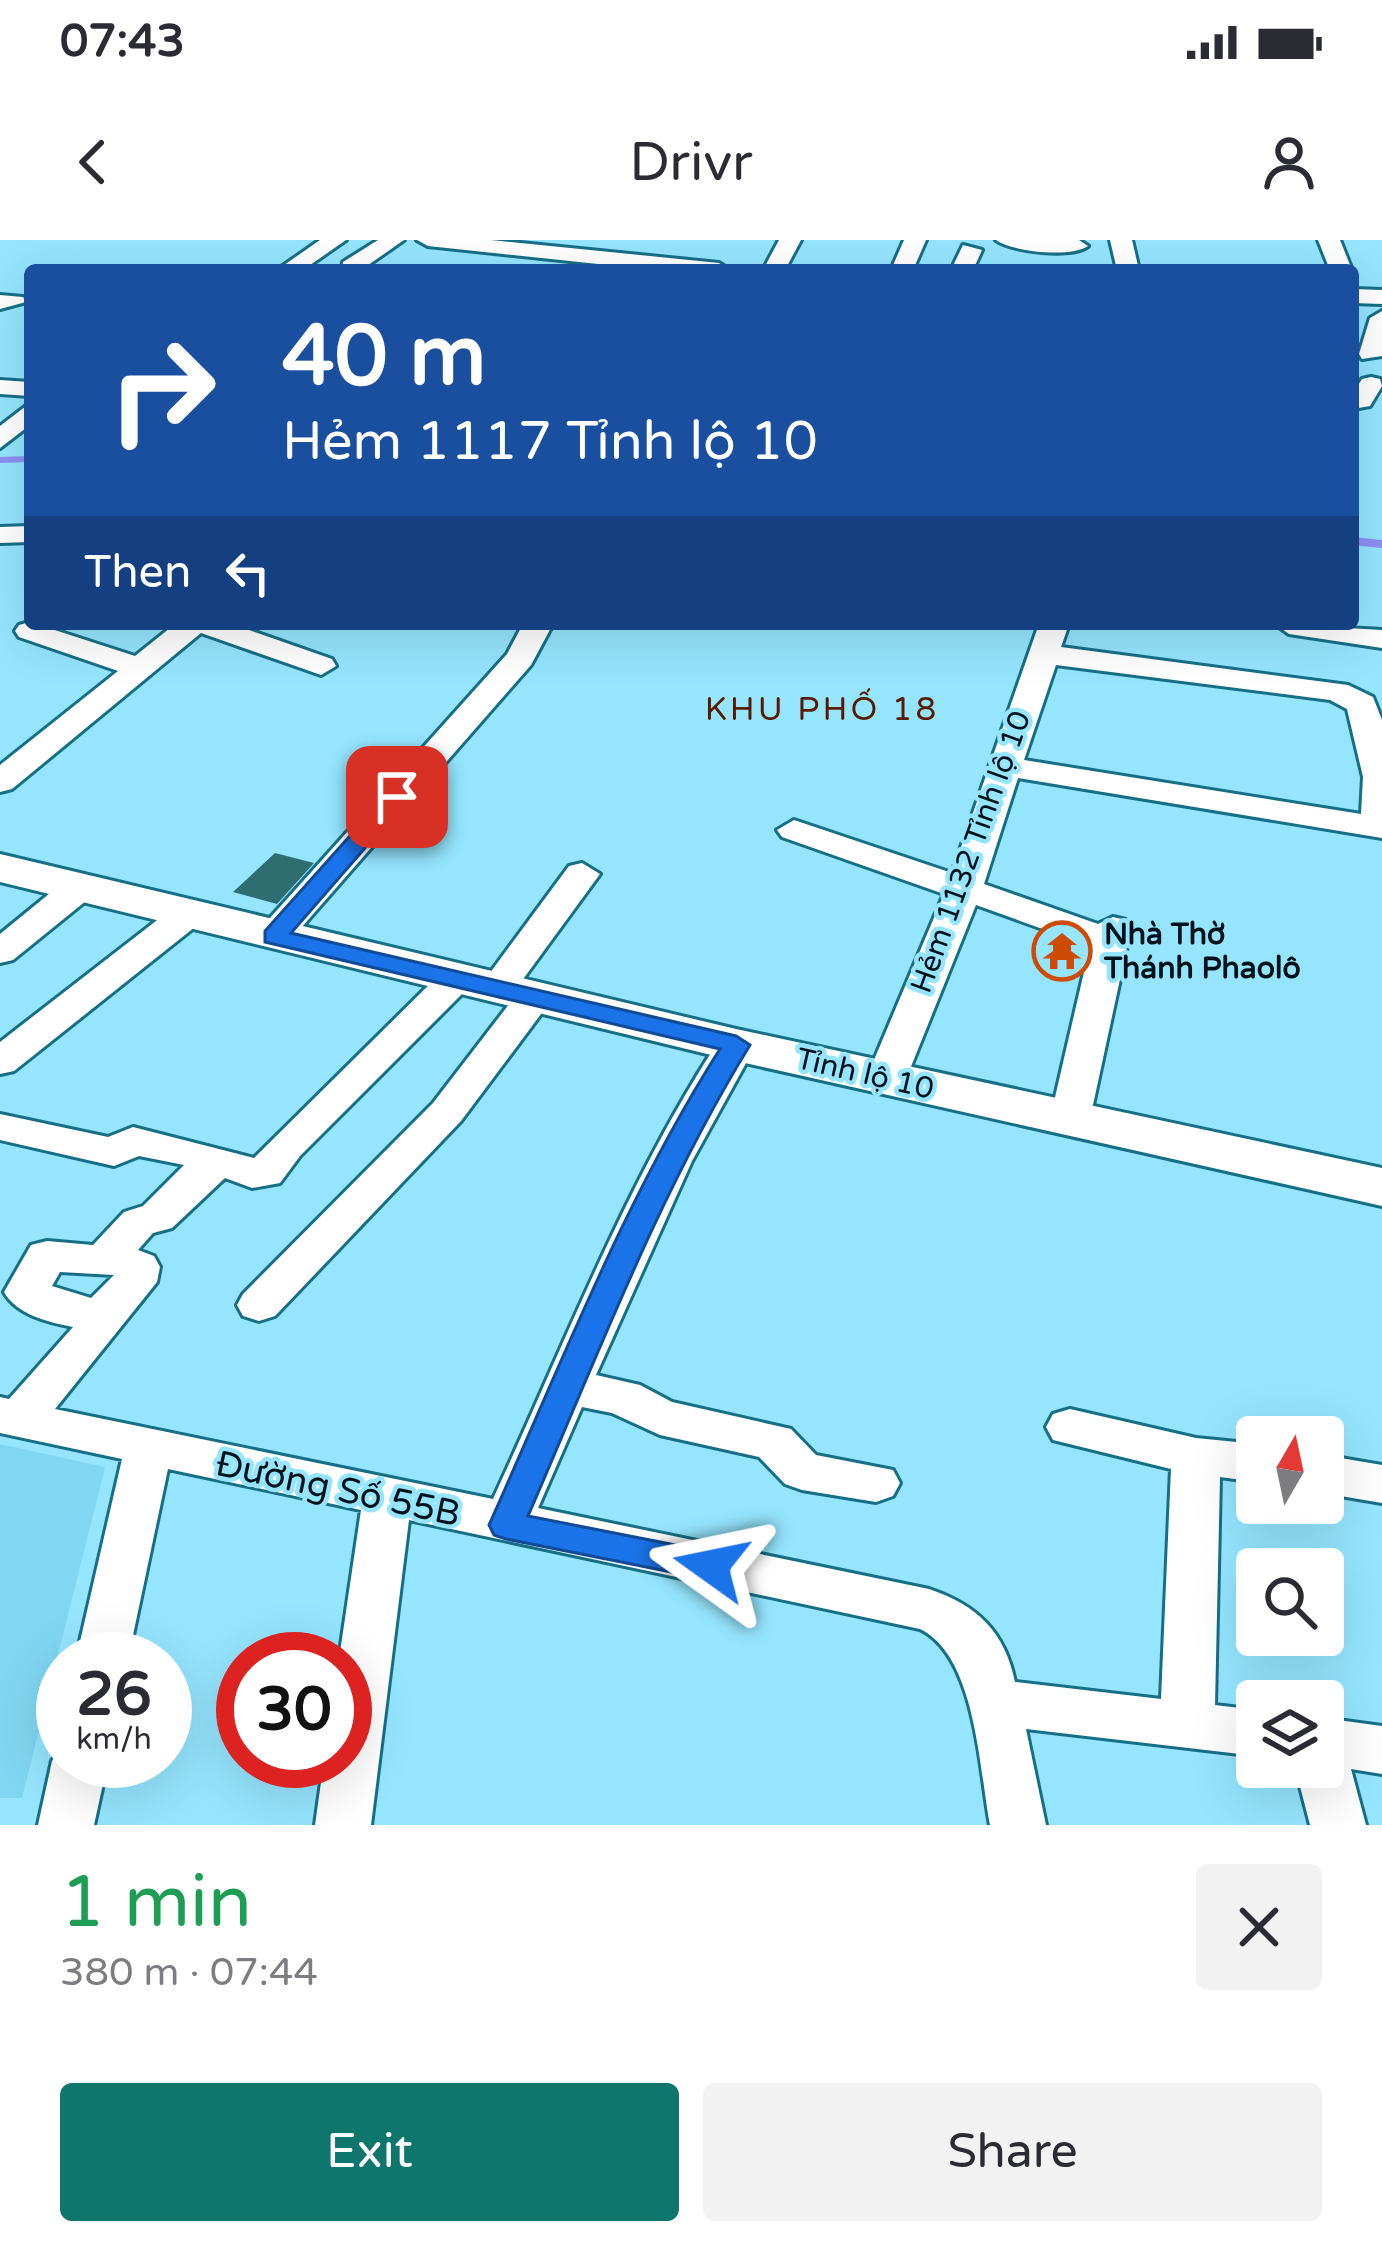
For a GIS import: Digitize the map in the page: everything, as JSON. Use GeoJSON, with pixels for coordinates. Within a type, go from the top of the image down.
{"type":"FeatureCollection","features":[{"type":"Feature","properties":{"kind":"main road","name":"Tỉnh lộ 10"},"geometry":{"type":"LineString","coordinates":[[0,868],[736,1045],[1382,1187]]}},
{"type":"Feature","properties":{"kind":"street"},"geometry":{"type":"LineString","coordinates":[[302,264],[364,240]]}},
{"type":"Feature","properties":{"kind":"street"},"geometry":{"type":"LineString","coordinates":[[356,264],[393,240]]}},
{"type":"Feature","properties":{"kind":"street"},"geometry":{"type":"LineString","coordinates":[[591,255],[632,240]]}},
{"type":"Feature","properties":{"kind":"street"},"geometry":{"type":"LineString","coordinates":[[1007,240],[1077,246]]}},
{"type":"Feature","properties":{"kind":"street"},"geometry":{"type":"LineString","coordinates":[[424,264],[445,241],[649,264]]}},
{"type":"Feature","properties":{"kind":"street"},"geometry":{"type":"LineString","coordinates":[[471,264],[492,248]]}},
{"type":"Feature","properties":{"kind":"street"},"geometry":{"type":"LineString","coordinates":[[511,264],[525,252]]}},
{"type":"Feature","properties":{"kind":"street"},"geometry":{"type":"LineString","coordinates":[[1372,354],[1382,318]]}},
{"type":"Feature","properties":{"kind":"street"},"geometry":{"type":"LineString","coordinates":[[0,440],[24,417]]}},
{"type":"Feature","properties":{"kind":"street"},"geometry":{"type":"LineString","coordinates":[[0,782],[187,630]]}},
{"type":"Feature","properties":{"kind":"street"},"geometry":{"type":"LineString","coordinates":[[222,630],[321,666]]}},
{"type":"Feature","properties":{"kind":"street"},"geometry":{"type":"LineString","coordinates":[[283,652],[307,630]]}},
{"type":"Feature","properties":{"kind":"street"},"geometry":{"type":"LineString","coordinates":[[274,936],[520,658],[535,630]]}},
{"type":"Feature","properties":{"kind":"street"},"geometry":{"type":"LineString","coordinates":[[1322,630],[1382,639]]}},
{"type":"Feature","properties":{"kind":"street"},"geometry":{"type":"LineString","coordinates":[[30,631],[140,668]]}},
{"type":"Feature","properties":{"kind":"street"},"geometry":{"type":"LineString","coordinates":[[1004,766],[1380,828],[1380,776],[1362,704],[1336,692],[1048,639]]}},
{"type":"Feature","properties":{"kind":"street","name":"Hẻm 1132 Tỉnh lộ 10"},"geometry":{"type":"LineString","coordinates":[[886,1079],[963,892],[1048,639]]}},
{"type":"Feature","properties":{"kind":"street"},"geometry":{"type":"LineString","coordinates":[[794,830],[963,892],[1111,934],[1070,1120]]}},
{"type":"Feature","properties":{"kind":"street"},"geometry":{"type":"LineString","coordinates":[[259,1304],[447,1112],[496,989],[582,874]]}},
{"type":"Feature","properties":{"kind":"street"},"geometry":{"type":"LineString","coordinates":[[0,952],[79,888]]}},
{"type":"Feature","properties":{"kind":"street"},"geometry":{"type":"LineString","coordinates":[[0,1062],[187,915]]}},
{"type":"Feature","properties":{"kind":"street"},"geometry":{"type":"LineString","coordinates":[[0,1127],[114,1152],[134,1141],[224,1160],[252,1174],[265,1173],[285,1146],[496,989]]}},
{"type":"Feature","properties":{"kind":"street"},"geometry":{"type":"LineString","coordinates":[[506,1525],[677,1143],[736,1045]]}},
{"type":"Feature","properties":{"kind":"street"},"geometry":{"type":"LineString","coordinates":[[100,1316],[57,1308],[26,1292],[47,1256],[94,1261],[109,1256],[139,1222],[157,1218],[196,1177],[224,1160]]}},
{"type":"Feature","properties":{"kind":"street"},"geometry":{"type":"LineString","coordinates":[[10,1417],[94,1333],[100,1316],[135,1282],[138,1268],[109,1256]]}},
{"type":"Feature","properties":{"kind":"street"},"geometry":{"type":"LineString","coordinates":[[571,1388],[622,1397],[660,1417],[774,1442],[802,1471],[876,1484]]}},
{"type":"Feature","properties":{"kind":"street","name":"Đường Số 55B"},"geometry":{"type":"LineString","coordinates":[[10,1417],[386,1500],[891,1601],[957,1623],[984,1659],[997,1703]]}},
{"type":"Feature","properties":{"kind":"street"},"geometry":{"type":"LineString","coordinates":[[1070,1427],[1236,1461]]}},
{"type":"Feature","properties":{"kind":"street"},"geometry":{"type":"LineString","coordinates":[[108,1632],[149,1447]]}},
{"type":"Feature","properties":{"kind":"street"},"geometry":{"type":"LineString","coordinates":[[1187,1724],[1196,1456]]}},
{"type":"Feature","properties":{"kind":"street"},"geometry":{"type":"LineString","coordinates":[[1344,1478],[1382,1484]]}},
{"type":"Feature","properties":{"kind":"street"},"geometry":{"type":"LineString","coordinates":[[343,1825],[386,1500]]}},
{"type":"Feature","properties":{"kind":"street"},"geometry":{"type":"LineString","coordinates":[[1018,1825],[997,1703],[1236,1730]]}},
{"type":"Feature","properties":{"kind":"street"},"geometry":{"type":"LineString","coordinates":[[1344,1745],[1382,1750]]}},
{"type":"Feature","properties":{"kind":"street"},"geometry":{"type":"LineString","coordinates":[[66,1825],[74,1788]]}},
{"type":"Feature","properties":{"kind":"street"},"geometry":{"type":"LineString","coordinates":[[1328,1788],[1338,1825]]}},
{"type":"Feature","properties":{"kind":"shaded area"},"geometry":{"type":"Polygon","coordinates":[[[0,1444],[105,1467],[64,1632],[36,1632],[36,1742],[22,1798],[0,1798],[0,1444]]]}},
{"type":"Feature","properties":{"kind":"building"},"geometry":{"type":"Polygon","coordinates":[[[275,853],[314,863],[277,904],[233,892],[275,853]]]}},
{"type":"Feature","properties":{"kind":"waterway"},"geometry":{"type":"LineString","coordinates":[[0,460],[24,459]]}},
{"type":"Feature","properties":{"kind":"waterway"},"geometry":{"type":"LineString","coordinates":[[1359,542],[1382,544]]}},
{"type":"Feature","properties":{"kind":"place","name":"Nhà Thờ Thánh Phaolô"},"geometry":{"type":"Point","coordinates":[1062,951]}},
{"type":"Feature","properties":{"kind":"district","name":"KHU PHỐ 18"},"geometry":{"type":"Point","coordinates":[822,709]}},
{"type":"Feature","properties":{"kind":"route"},"geometry":{"type":"LineString","coordinates":[[397,797],[274,936],[736,1045],[686,1125],[650,1199],[571,1388],[506,1525],[711,1566]]}}]}
